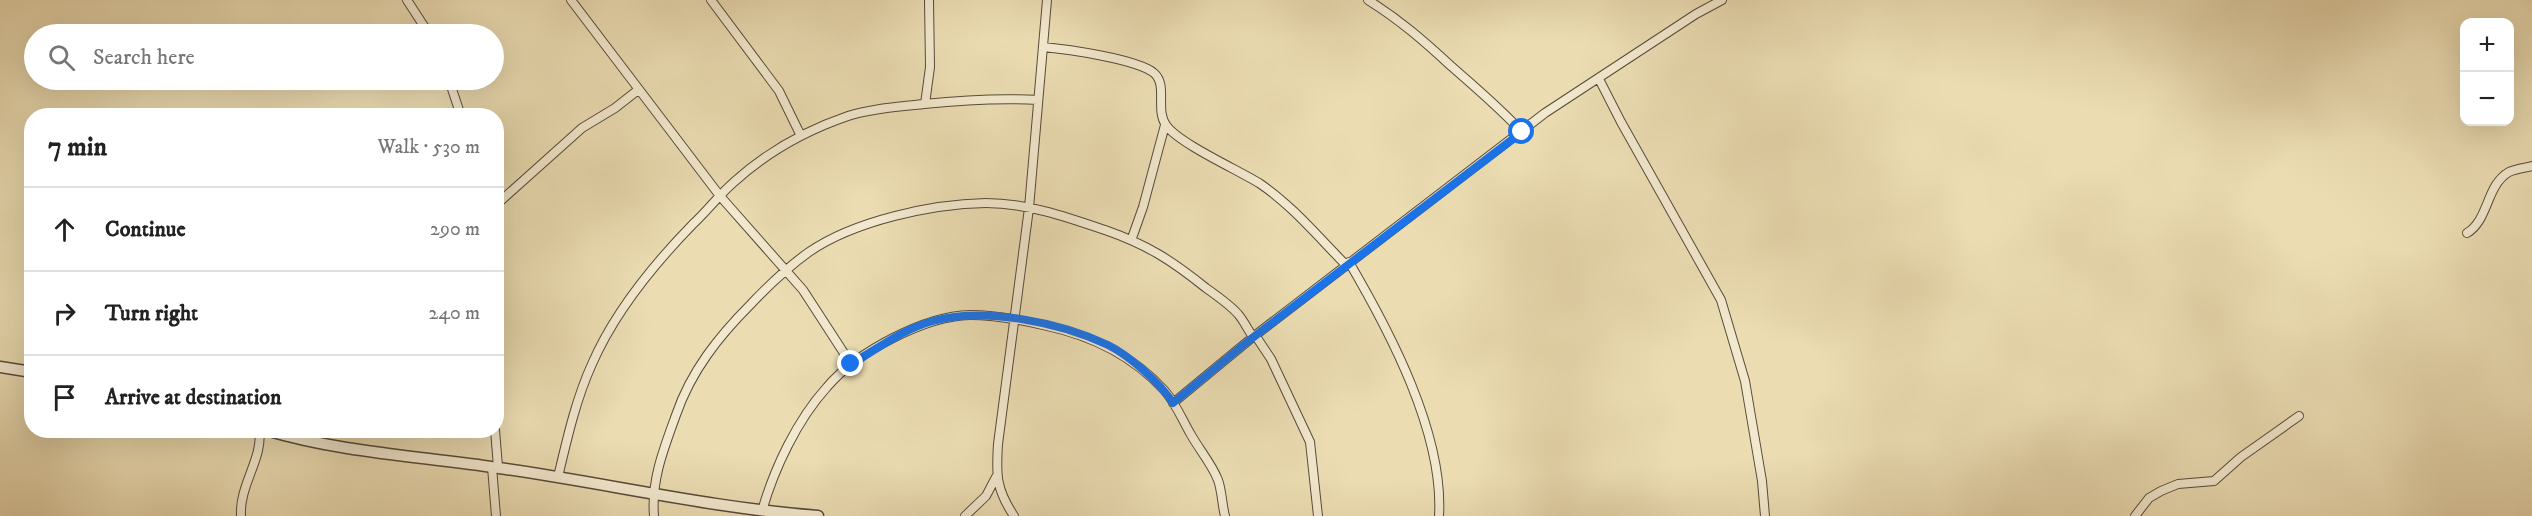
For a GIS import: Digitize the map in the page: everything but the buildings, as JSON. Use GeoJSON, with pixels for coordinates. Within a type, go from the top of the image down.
{"type":"FeatureCollection","features":[{"type":"Feature","properties":{"kind":"street"},"geometry":{"type":"LineString","coordinates":[[407,0],[423,24]]}},
{"type":"Feature","properties":{"kind":"street"},"geometry":{"type":"LineString","coordinates":[[571,0],[720,196],[803,290],[851,364]]}},
{"type":"Feature","properties":{"kind":"street"},"geometry":{"type":"LineString","coordinates":[[711,0],[779,91],[801,136]]}},
{"type":"Feature","properties":{"kind":"street"},"geometry":{"type":"LineString","coordinates":[[925,104],[930,67],[929,0]]}},
{"type":"Feature","properties":{"kind":"street"},"geometry":{"type":"LineString","coordinates":[[965,516],[986,496],[996,477],[1004,386],[1016,319],[1029,208],[1047,0]]}},
{"type":"Feature","properties":{"kind":"street"},"geometry":{"type":"LineString","coordinates":[[1368,0],[1399,19],[1424,39],[1503,111],[1522,132]]}},
{"type":"Feature","properties":{"kind":"street"},"geometry":{"type":"LineString","coordinates":[[1173,403],[1347,264],[1574,93],[1599,79],[1658,38],[1722,0]]}},
{"type":"Feature","properties":{"kind":"street"},"geometry":{"type":"LineString","coordinates":[[1043,46],[1142,67],[1154,73],[1160,82],[1161,110],[1165,125],[1146,197],[1132,238]]}},
{"type":"Feature","properties":{"kind":"street"},"geometry":{"type":"LineString","coordinates":[[1599,79],[1721,300],[1745,381],[1762,481],[1765,516]]}},
{"type":"Feature","properties":{"kind":"street"},"geometry":{"type":"LineString","coordinates":[[452,90],[458,108]]}},
{"type":"Feature","properties":{"kind":"street"},"geometry":{"type":"LineString","coordinates":[[504,198],[582,128],[615,108],[638,90]]}},
{"type":"Feature","properties":{"kind":"street"},"geometry":{"type":"LineString","coordinates":[[558,477],[581,391],[592,363],[614,323],[658,261],[734,182],[767,156],[801,136],[849,116],[891,107],[1000,98],[1038,100]]}},
{"type":"Feature","properties":{"kind":"street"},"geometry":{"type":"LineString","coordinates":[[1165,125],[1179,137],[1260,184],[1347,264],[1383,323],[1430,439],[1441,491],[1439,516]]}},
{"type":"Feature","properties":{"kind":"street"},"geometry":{"type":"LineString","coordinates":[[2467,233],[2479,224],[2489,198],[2508,173],[2532,166]]}},
{"type":"Feature","properties":{"kind":"street"},"geometry":{"type":"LineString","coordinates":[[654,516],[652,495],[665,447],[681,402],[704,357],[736,319],[786,271],[809,252],[838,235],[934,208],[987,203],[1029,208],[1069,217],[1132,238],[1163,255],[1238,314],[1271,359],[1310,442],[1318,516]]}},
{"type":"Feature","properties":{"kind":"street"},"geometry":{"type":"LineString","coordinates":[[769,513],[771,479],[826,387],[851,364],[896,337],[932,322],[969,315],[1016,319],[1064,330],[1110,346],[1144,371],[1166,391],[1218,480],[1225,516]]}},
{"type":"Feature","properties":{"kind":"street"},"geometry":{"type":"LineString","coordinates":[[0,367],[24,371]]}},
{"type":"Feature","properties":{"kind":"street"},"geometry":{"type":"LineString","coordinates":[[2135,516],[2149,498],[2161,491],[2178,484],[2214,481],[2241,456],[2299,416]]}},
{"type":"Feature","properties":{"kind":"street"},"geometry":{"type":"LineString","coordinates":[[241,516],[244,487],[261,438]]}},
{"type":"Feature","properties":{"kind":"street"},"geometry":{"type":"LineString","coordinates":[[294,438],[315,444],[495,467],[769,513],[818,516]]}},
{"type":"Feature","properties":{"kind":"street"},"geometry":{"type":"LineString","coordinates":[[495,438],[496,516]]}},
{"type":"Feature","properties":{"kind":"street"},"geometry":{"type":"LineString","coordinates":[[996,477],[1004,501],[1014,516]]}},
{"type":"Feature","properties":{"kind":"route"},"geometry":{"type":"LineString","coordinates":[[851,364],[896,337],[932,322],[969,315],[1016,319],[1064,330],[1110,346],[1144,371],[1166,391],[1173,403],[1362,252],[1522,132]]}}]}
